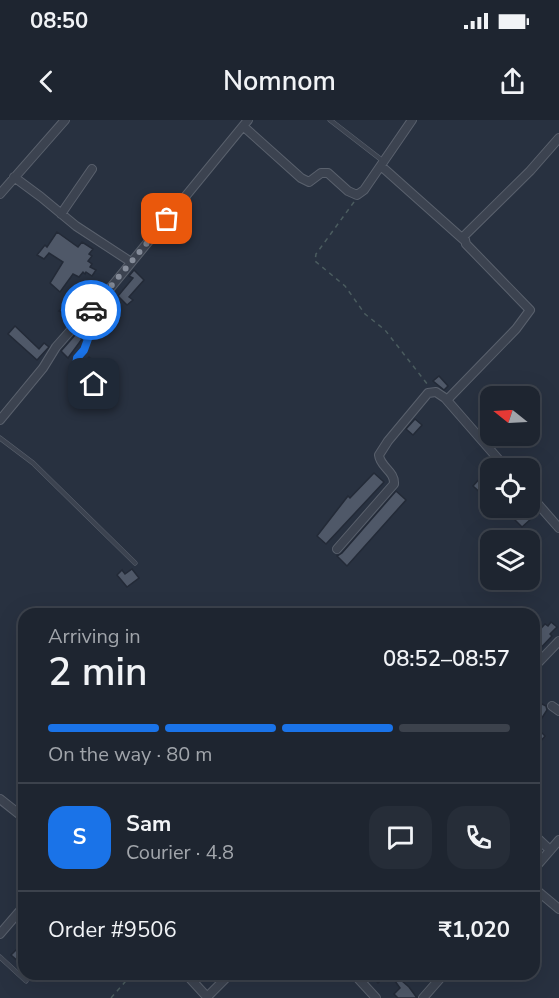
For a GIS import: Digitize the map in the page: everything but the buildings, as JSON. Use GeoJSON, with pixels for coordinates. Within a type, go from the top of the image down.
{"type":"FeatureCollection","features":[{"type":"Feature","properties":{"kind":"street"},"geometry":{"type":"LineString","coordinates":[[0,194],[65,120]]}},
{"type":"Feature","properties":{"kind":"street"},"geometry":{"type":"LineString","coordinates":[[0,420],[44,368],[56,347],[94,308],[245,123],[301,178],[309,182],[321,173],[328,173],[351,193],[360,194],[412,120]]}},
{"type":"Feature","properties":{"kind":"street"},"geometry":{"type":"LineString","coordinates":[[464,240],[466,232],[523,178],[559,138]]}},
{"type":"Feature","properties":{"kind":"street"},"geometry":{"type":"LineString","coordinates":[[382,164],[464,240],[530,310],[516,329],[447,400]]}},
{"type":"Feature","properties":{"kind":"street"},"geometry":{"type":"LineString","coordinates":[[62,214],[92,169]]}},
{"type":"Feature","properties":{"kind":"street"},"geometry":{"type":"LineString","coordinates":[[14,177],[108,249],[131,262]]}},
{"type":"Feature","properties":{"kind":"street"},"geometry":{"type":"LineString","coordinates":[[337,549],[394,484],[394,476],[381,462],[380,455],[422,397],[432,391],[447,400],[497,458]]}},
{"type":"Feature","properties":{"kind":"street"},"geometry":{"type":"LineString","coordinates":[[540,506],[559,528]]}},
{"type":"Feature","properties":{"kind":"street"},"geometry":{"type":"LineString","coordinates":[[540,661],[559,641]]}},
{"type":"Feature","properties":{"kind":"street"},"geometry":{"type":"LineString","coordinates":[[0,799],[18,813]]}},
{"type":"Feature","properties":{"kind":"street"},"geometry":{"type":"LineString","coordinates":[[540,862],[559,840]]}},
{"type":"Feature","properties":{"kind":"street"},"geometry":{"type":"LineString","coordinates":[[540,841],[550,850]]}},
{"type":"Feature","properties":{"kind":"street"},"geometry":{"type":"LineString","coordinates":[[540,893],[559,909]]}},
{"type":"Feature","properties":{"kind":"street"},"geometry":{"type":"LineString","coordinates":[[0,934],[18,913]]}},
{"type":"Feature","properties":{"kind":"street"},"geometry":{"type":"LineString","coordinates":[[191,980],[207,998],[224,980]]}},
{"type":"Feature","properties":{"kind":"street"},"geometry":{"type":"LineString","coordinates":[[360,980],[376,998]]}},
{"type":"Feature","properties":{"kind":"street"},"geometry":{"type":"LineString","coordinates":[[423,998],[439,980]]}},
{"type":"Feature","properties":{"kind":"lane"},"geometry":{"type":"LineString","coordinates":[[330,120],[382,164]]}},
{"type":"Feature","properties":{"kind":"lane"},"geometry":{"type":"LineString","coordinates":[[75,326],[88,339],[84,350],[77,358],[76,368],[99,389]]}},
{"type":"Feature","properties":{"kind":"lane"},"geometry":{"type":"LineString","coordinates":[[0,438],[33,462],[135,563]]}},
{"type":"Feature","properties":{"kind":"lane"},"geometry":{"type":"LineString","coordinates":[[0,957],[18,974]]}},
{"type":"Feature","properties":{"kind":"path"},"geometry":{"type":"LineString","coordinates":[[360,194],[316,254],[315,261],[345,286],[365,314],[385,330],[432,391]]}},
{"type":"Feature","properties":{"kind":"path"},"geometry":{"type":"LineString","coordinates":[[111,998],[127,980]]}},
{"type":"Feature","properties":{"kind":"way so far"},"geometry":{"type":"LineString","coordinates":[[91,310],[167,219]]}},
{"type":"Feature","properties":{"kind":"route"},"geometry":{"type":"LineString","coordinates":[[91,310],[75,326],[88,339],[87,345],[77,358],[76,368],[94,384]]}}]}
